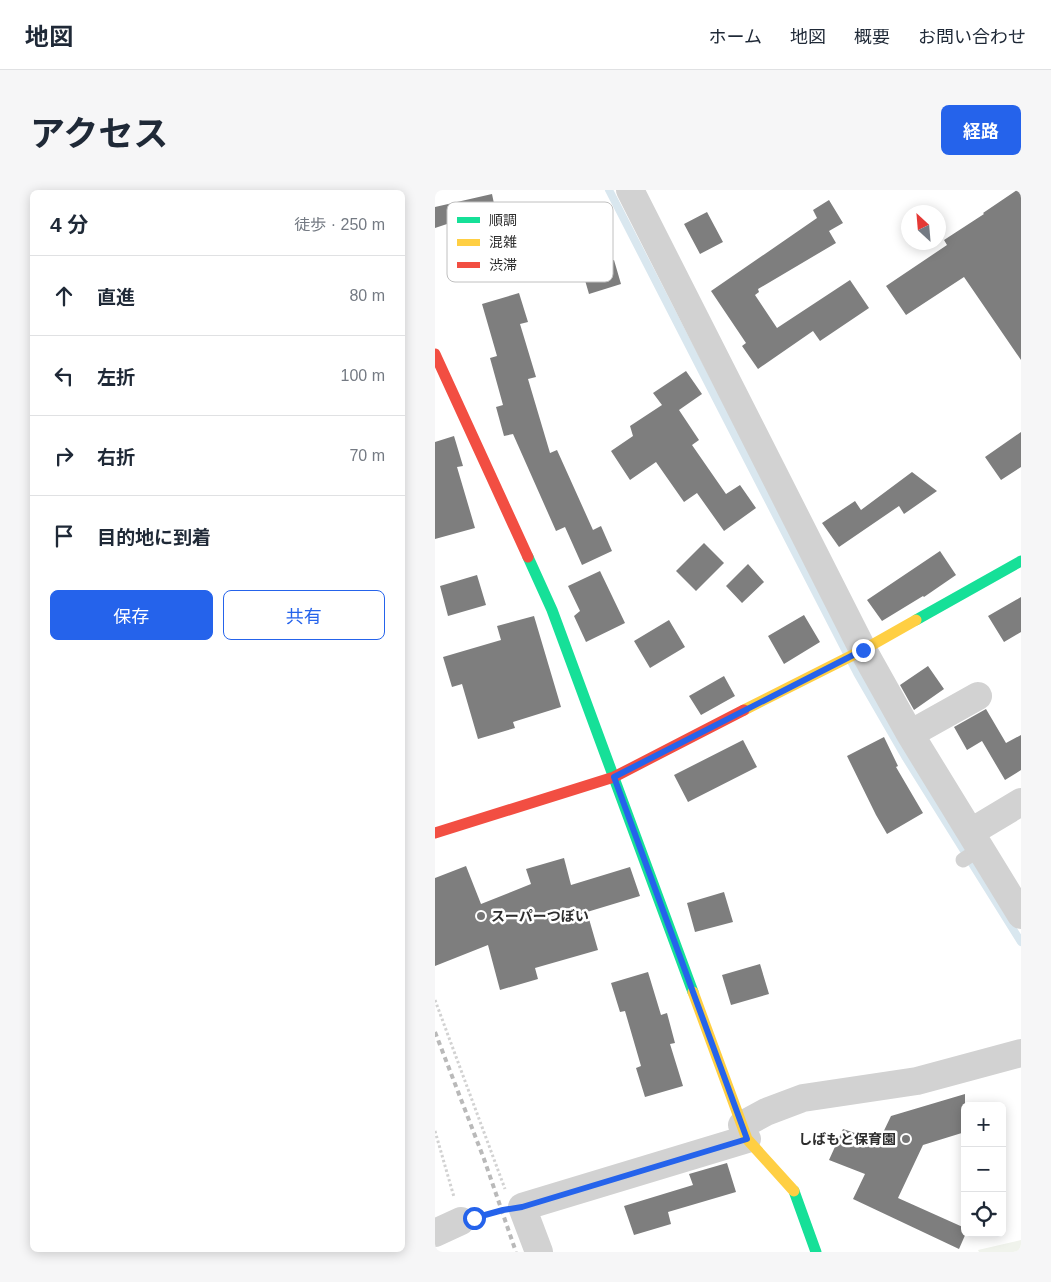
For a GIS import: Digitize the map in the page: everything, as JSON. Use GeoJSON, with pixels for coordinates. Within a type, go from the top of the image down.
{"type":"FeatureCollection","features":[{"type":"Feature","properties":{"kind":"street"},"geometry":{"type":"LineString","coordinates":[[629,190],[858,652],[910,734],[972,849],[1021,914]]}},
{"type":"Feature","properties":{"kind":"street"},"geometry":{"type":"LineString","coordinates":[[435,354],[552,610],[745,1132],[794,1190],[816,1252]]}},
{"type":"Feature","properties":{"kind":"street"},"geometry":{"type":"LineString","coordinates":[[435,833],[614,777],[858,652],[1021,561]]}},
{"type":"Feature","properties":{"kind":"street"},"geometry":{"type":"LineString","coordinates":[[910,734],[978,696]]}},
{"type":"Feature","properties":{"kind":"street"},"geometry":{"type":"LineString","coordinates":[[972,849],[1021,802]]}},
{"type":"Feature","properties":{"kind":"street"},"geometry":{"type":"LineString","coordinates":[[539,1252],[522,1207],[745,1132],[766,1112],[803,1098],[917,1081],[1021,1053]]}},
{"type":"Feature","properties":{"kind":"street"},"geometry":{"type":"LineString","coordinates":[[435,1233],[461,1221]]}},
{"type":"Feature","properties":{"kind":"path"},"geometry":{"type":"LineString","coordinates":[[435,1000],[513,1208],[522,1207]]}},
{"type":"Feature","properties":{"kind":"path"},"geometry":{"type":"LineString","coordinates":[[435,1131],[461,1221]]}},
{"type":"Feature","properties":{"kind":"shaded area"},"geometry":{"type":"Polygon","coordinates":[[[1021,1240],[1021,1252],[979,1252],[978,1250],[1021,1240]]]}},
{"type":"Feature","properties":{"kind":"building"},"geometry":{"type":"Polygon","coordinates":[[[1017,190],[1021,190],[1021,360],[964,277],[906,315],[886,286],[940,250],[946,250],[946,239],[1017,190]]]}},
{"type":"Feature","properties":{"kind":"building"},"geometry":{"type":"Polygon","coordinates":[[[492,194],[494,202],[457,202],[492,194]]]}},
{"type":"Feature","properties":{"kind":"building"},"geometry":{"type":"Polygon","coordinates":[[[829,200],[843,223],[829,231],[836,243],[758,289],[759,292],[755,295],[777,328],[850,280],[869,308],[820,341],[813,331],[758,369],[742,346],[746,343],[711,291],[817,218],[813,210],[829,200]]]}},
{"type":"Feature","properties":{"kind":"building"},"geometry":{"type":"Polygon","coordinates":[[[447,204],[447,224],[435,228],[435,207],[447,204]]]}},
{"type":"Feature","properties":{"kind":"building"},"geometry":{"type":"Polygon","coordinates":[[[707,212],[723,242],[700,254],[684,224],[707,212]]]}},
{"type":"Feature","properties":{"kind":"building"},"geometry":{"type":"Polygon","coordinates":[[[613,260],[621,284],[589,294],[586,282],[613,282],[613,260]]]}},
{"type":"Feature","properties":{"kind":"building"},"geometry":{"type":"Polygon","coordinates":[[[519,293],[528,322],[520,324],[536,377],[528,379],[550,453],[557,450],[593,530],[601,526],[612,551],[582,565],[565,527],[556,531],[513,434],[504,436],[496,407],[503,405],[490,358],[497,356],[482,304],[519,293]]]}},
{"type":"Feature","properties":{"kind":"building"},"geometry":{"type":"Polygon","coordinates":[[[686,371],[702,394],[679,410],[699,440],[692,445],[726,494],[740,485],[756,508],[724,531],[697,493],[684,502],[656,462],[630,480],[611,451],[633,436],[630,426],[662,405],[653,393],[686,371]]]}},
{"type":"Feature","properties":{"kind":"building"},"geometry":{"type":"Polygon","coordinates":[[[1021,432],[1021,467],[1001,480],[985,457],[1021,432]]]}},
{"type":"Feature","properties":{"kind":"building"},"geometry":{"type":"Polygon","coordinates":[[[454,436],[463,466],[457,467],[475,528],[435,539],[435,442],[454,436]]]}},
{"type":"Feature","properties":{"kind":"building"},"geometry":{"type":"Polygon","coordinates":[[[912,472],[937,491],[904,514],[899,506],[839,547],[822,523],[855,501],[861,510],[912,472]]]}},
{"type":"Feature","properties":{"kind":"building"},"geometry":{"type":"Polygon","coordinates":[[[704,543],[724,563],[696,591],[676,571],[704,543]]]}},
{"type":"Feature","properties":{"kind":"building"},"geometry":{"type":"Polygon","coordinates":[[[940,551],[956,575],[924,597],[882,621],[867,600],[940,551]]]}},
{"type":"Feature","properties":{"kind":"building"},"geometry":{"type":"Polygon","coordinates":[[[748,564],[764,582],[742,603],[726,586],[748,564]]]}},
{"type":"Feature","properties":{"kind":"building"},"geometry":{"type":"Polygon","coordinates":[[[600,571],[625,623],[586,642],[574,616],[580,611],[568,586],[600,571]]]}},
{"type":"Feature","properties":{"kind":"building"},"geometry":{"type":"Polygon","coordinates":[[[477,575],[486,605],[448,616],[440,586],[477,575]]]}},
{"type":"Feature","properties":{"kind":"building"},"geometry":{"type":"Polygon","coordinates":[[[1021,597],[1021,632],[1004,642],[988,616],[1021,597]]]}},
{"type":"Feature","properties":{"kind":"building"},"geometry":{"type":"Polygon","coordinates":[[[804,615],[820,642],[784,664],[768,636],[804,615]]]}},
{"type":"Feature","properties":{"kind":"building"},"geometry":{"type":"Polygon","coordinates":[[[534,616],[561,707],[513,722],[515,728],[478,739],[462,684],[452,687],[443,657],[501,640],[497,626],[534,616]]]}},
{"type":"Feature","properties":{"kind":"building"},"geometry":{"type":"Polygon","coordinates":[[[669,620],[685,647],[650,668],[634,641],[669,620]]]}},
{"type":"Feature","properties":{"kind":"building"},"geometry":{"type":"Polygon","coordinates":[[[928,666],[944,689],[914,710],[900,685],[928,666]]]}},
{"type":"Feature","properties":{"kind":"building"},"geometry":{"type":"Polygon","coordinates":[[[724,676],[735,696],[701,715],[689,696],[724,676]]]}},
{"type":"Feature","properties":{"kind":"building"},"geometry":{"type":"Polygon","coordinates":[[[986,709],[1006,743],[1021,735],[1021,770],[1005,780],[982,741],[967,750],[954,727],[986,709]]]}},
{"type":"Feature","properties":{"kind":"building"},"geometry":{"type":"Polygon","coordinates":[[[884,737],[898,766],[896,767],[923,813],[887,834],[847,756],[884,737]]]}},
{"type":"Feature","properties":{"kind":"building"},"geometry":{"type":"Polygon","coordinates":[[[743,740],[757,767],[688,802],[674,775],[743,740]]]}},
{"type":"Feature","properties":{"kind":"building"},"geometry":{"type":"Polygon","coordinates":[[[564,858],[571,885],[630,867],[640,896],[587,912],[598,950],[535,968],[538,979],[500,990],[488,945],[435,966],[435,878],[466,866],[481,904],[531,884],[526,869],[564,858]]]}},
{"type":"Feature","properties":{"kind":"building"},"geometry":{"type":"Polygon","coordinates":[[[724,892],[733,922],[695,932],[687,903],[724,892]]]}},
{"type":"Feature","properties":{"kind":"building"},"geometry":{"type":"Polygon","coordinates":[[[760,964],[769,994],[731,1005],[722,975],[760,964]]]}},
{"type":"Feature","properties":{"kind":"building"},"geometry":{"type":"Polygon","coordinates":[[[648,972],[661,1015],[667,1013],[675,1043],[670,1044],[683,1086],[645,1097],[636,1068],[641,1066],[625,1011],[620,1012],[611,983],[648,972]]]}},
{"type":"Feature","properties":{"kind":"building","name":"しばもと保育園"},"geometry":{"type":"Polygon","coordinates":[[[965,1094],[965,1102],[961,1102],[961,1133],[923,1145],[898,1198],[961,1226],[961,1237],[964,1237],[959,1249],[853,1199],[865,1174],[829,1160],[843,1129],[879,1141],[891,1116],[965,1094]]]}},
{"type":"Feature","properties":{"kind":"building"},"geometry":{"type":"Polygon","coordinates":[[[727,1163],[736,1192],[668,1212],[671,1224],[634,1235],[624,1206],[693,1185],[689,1174],[727,1163]]]}},
{"type":"Feature","properties":{"kind":"waterway"},"geometry":{"type":"LineString","coordinates":[[609,190],[857,673],[906,758],[1021,942]]}},
{"type":"Feature","properties":{"kind":"railway"},"geometry":{"type":"LineString","coordinates":[[435,1032],[484,1159],[516,1252]]}},
{"type":"Feature","properties":{"kind":"traffic: fast"},"geometry":{"type":"LineString","coordinates":[[528,557],[552,610],[693,992]]}},
{"type":"Feature","properties":{"kind":"traffic: fast"},"geometry":{"type":"LineString","coordinates":[[916,620],[1021,561]]}},
{"type":"Feature","properties":{"kind":"traffic: fast"},"geometry":{"type":"LineString","coordinates":[[794,1191],[816,1252]]}},
{"type":"Feature","properties":{"kind":"traffic: slow"},"geometry":{"type":"LineString","coordinates":[[744,710],[863,650],[916,620]]}},
{"type":"Feature","properties":{"kind":"traffic: slow"},"geometry":{"type":"LineString","coordinates":[[693,992],[747,1139],[794,1191]]}},
{"type":"Feature","properties":{"kind":"traffic: jam"},"geometry":{"type":"LineString","coordinates":[[435,354],[528,557]]}},
{"type":"Feature","properties":{"kind":"traffic: jam"},"geometry":{"type":"LineString","coordinates":[[435,833],[614,777],[744,710]]}},
{"type":"Feature","properties":{"kind":"place","name":"スーパーつぼい"},"geometry":{"type":"Point","coordinates":[481,916]}},
{"type":"Feature","properties":{"kind":"place","name":"しばもと保育園"},"geometry":{"type":"Point","coordinates":[906,1139]}},
{"type":"Feature","properties":{"kind":"route"},"geometry":{"type":"LineString","coordinates":[[474,1218],[522,1207],[747,1139],[614,777],[863,650]]}}]}
